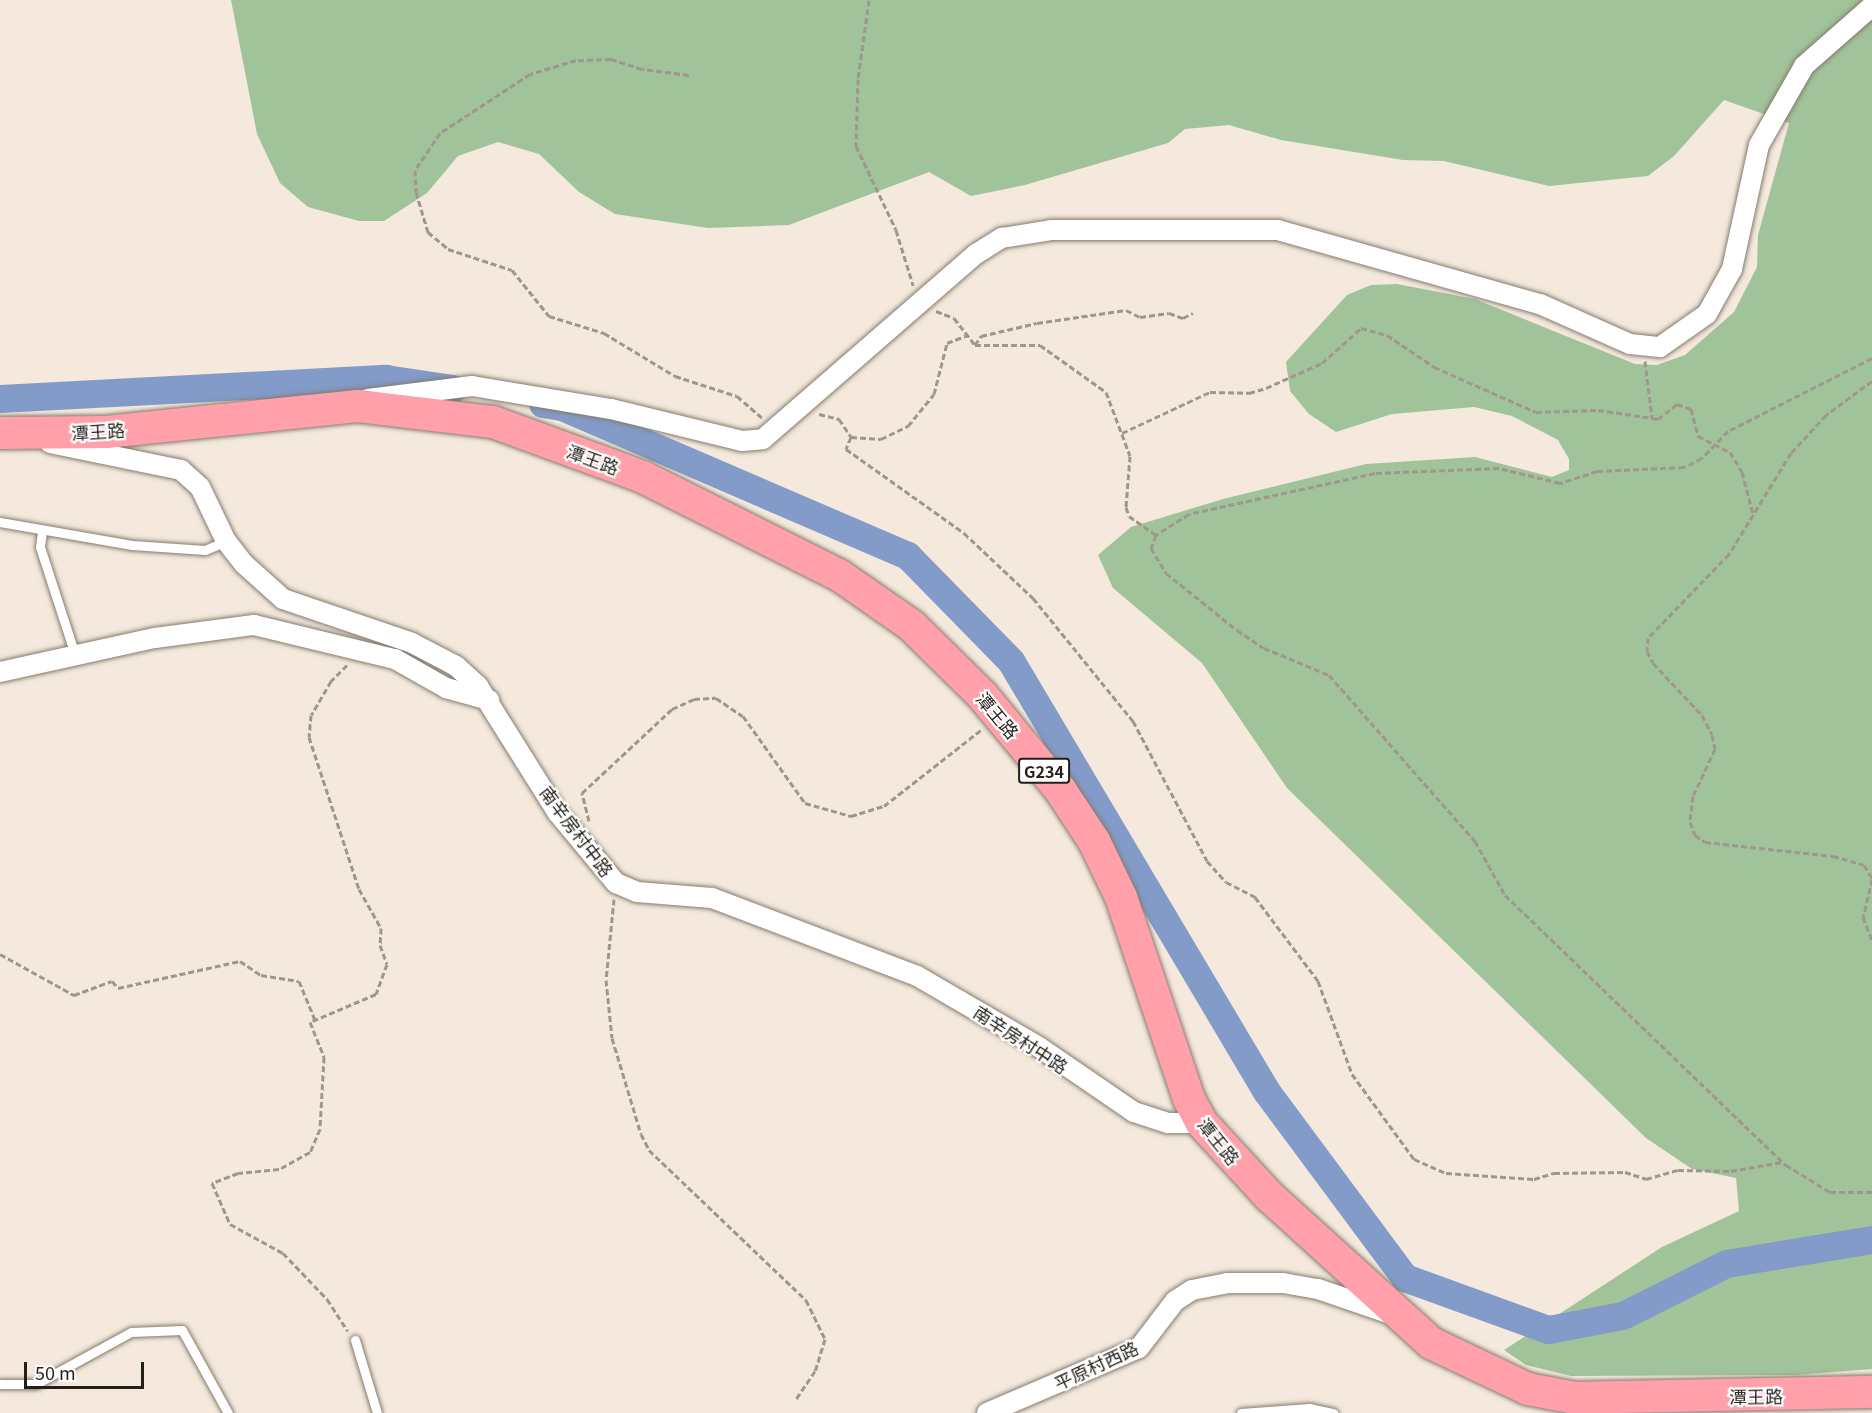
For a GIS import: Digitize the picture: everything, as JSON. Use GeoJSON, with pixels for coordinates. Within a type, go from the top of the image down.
{"type":"FeatureCollection","features":[{"type":"Feature","properties":{"kind":"highway","name":"潭王路"},"geometry":{"type":"LineString","coordinates":[[0,433],[106,432],[358,406],[493,422],[643,477],[839,575],[912,626],[999,715],[1061,791],[1098,851],[1121,897],[1189,1099],[1202,1124],[1269,1196],[1396,1316],[1431,1343],[1481,1370],[1528,1389],[1575,1398],[1872,1392]]}},
{"type":"Feature","properties":{"kind":"street"},"geometry":{"type":"LineString","coordinates":[[308,410],[402,393],[472,386],[611,409],[742,441],[763,439],[1002,238],[1052,230],[1278,230],[1540,304],[1642,345],[1660,347],[1707,314],[1732,269],[1759,145],[1804,66],[1872,6]]}},
{"type":"Feature","properties":{"kind":"street","name":"南辛房村中路"},"geometry":{"type":"LineString","coordinates":[[0,433],[181,470],[200,487],[226,541],[283,599],[412,643],[456,666],[489,700],[557,812],[616,883],[638,892],[712,898],[917,975],[1039,1047],[1134,1112],[1168,1123],[1202,1124]]}},
{"type":"Feature","properties":{"kind":"street"},"geometry":{"type":"LineString","coordinates":[[0,672],[165,636],[254,626],[395,659],[446,688],[489,700]]}},
{"type":"Feature","properties":{"kind":"street","name":"平原村西路"},"geometry":{"type":"LineString","coordinates":[[987,1413],[1139,1348],[1174,1300],[1192,1290],[1227,1282],[1283,1283],[1318,1289],[1396,1316]]}},
{"type":"Feature","properties":{"kind":"lane"},"geometry":{"type":"LineString","coordinates":[[0,522],[42,532],[205,550],[226,541]]}},
{"type":"Feature","properties":{"kind":"lane"},"geometry":{"type":"LineString","coordinates":[[42,532],[40,547],[75,655]]}},
{"type":"Feature","properties":{"kind":"lane"},"geometry":{"type":"LineString","coordinates":[[0,1384],[36,1383],[131,1332],[182,1330],[228,1413]]}},
{"type":"Feature","properties":{"kind":"lane"},"geometry":{"type":"LineString","coordinates":[[355,1340],[377,1413]]}},
{"type":"Feature","properties":{"kind":"lane"},"geometry":{"type":"LineString","coordinates":[[1241,1413],[1309,1408],[1334,1413]]}},
{"type":"Feature","properties":{"kind":"path"},"geometry":{"type":"LineString","coordinates":[[869,0],[858,79],[856,146],[896,230],[919,306],[954,318],[975,345]]}},
{"type":"Feature","properties":{"kind":"path"},"geometry":{"type":"LineString","coordinates":[[689,75],[611,59],[576,60],[530,74],[440,133],[415,170],[428,232],[448,249],[512,270],[549,316],[604,333],[675,376],[737,396],[774,431]]}},
{"type":"Feature","properties":{"kind":"path"},"geometry":{"type":"LineString","coordinates":[[975,345],[981,336],[1048,321],[1126,310],[1140,316],[1169,313],[1182,318],[1193,313]]}},
{"type":"Feature","properties":{"kind":"path"},"geometry":{"type":"LineString","coordinates":[[1121,433],[1210,392],[1249,393],[1266,388],[1322,363],[1361,328],[1387,335],[1434,367],[1536,412],[1598,411],[1652,418],[1677,404],[1691,409],[1698,436],[1730,452],[1742,472],[1754,514]]}},
{"type":"Feature","properties":{"kind":"path"},"geometry":{"type":"LineString","coordinates":[[851,437],[881,439],[909,426],[934,394],[947,343],[968,335]]}},
{"type":"Feature","properties":{"kind":"path"},"geometry":{"type":"LineString","coordinates":[[975,345],[1040,345],[1106,392],[1131,465],[1126,507],[1130,516],[1156,535]]}},
{"type":"Feature","properties":{"kind":"path"},"geometry":{"type":"LineString","coordinates":[[1642,345],[1652,418]]}},
{"type":"Feature","properties":{"kind":"path"},"geometry":{"type":"LineString","coordinates":[[1872,357],[1728,431],[1702,458],[1684,467],[1597,471],[1560,483],[1499,468],[1376,472],[1189,514],[1156,535],[1151,548],[1166,573],[1264,648],[1329,675],[1475,841],[1505,895],[1783,1162],[1830,1192],[1872,1192]]}},
{"type":"Feature","properties":{"kind":"path"},"geometry":{"type":"LineString","coordinates":[[1872,381],[1826,415],[1798,446],[1729,554],[1648,638],[1653,663],[1702,715],[1712,735],[1715,749],[1693,796],[1690,822],[1695,834],[1705,842],[1833,856],[1864,865],[1872,878],[1863,917],[1872,939]]}},
{"type":"Feature","properties":{"kind":"path"},"geometry":{"type":"LineString","coordinates":[[810,401],[822,417],[839,419],[851,437]]}},
{"type":"Feature","properties":{"kind":"path"},"geometry":{"type":"LineString","coordinates":[[851,437],[846,449],[964,532],[1033,598],[1133,721],[1207,861],[1226,882],[1255,897],[1318,981],[1352,1074],[1414,1160],[1446,1173],[1534,1179],[1554,1173],[1625,1172],[1646,1179],[1678,1170],[1731,1172],[1783,1162]]}},
{"type":"Feature","properties":{"kind":"path"},"geometry":{"type":"LineString","coordinates":[[355,1340],[327,1299],[284,1253],[230,1224],[212,1183],[238,1173],[279,1169],[310,1152],[320,1129],[324,1057],[310,1022],[376,994],[387,964],[380,945],[381,928],[359,889],[309,737],[311,715],[331,681],[364,650]]}},
{"type":"Feature","properties":{"kind":"path"},"geometry":{"type":"LineString","coordinates":[[593,829],[583,810],[582,793],[672,709],[694,699],[716,698],[743,716],[805,803],[851,816],[884,806],[999,715]]}},
{"type":"Feature","properties":{"kind":"path"},"geometry":{"type":"LineString","coordinates":[[616,883],[606,980],[612,1038],[641,1134],[650,1150],[806,1300],[825,1339],[815,1371],[796,1399]]}},
{"type":"Feature","properties":{"kind":"path"},"geometry":{"type":"LineString","coordinates":[[0,954],[74,995],[112,981],[118,988],[240,961],[261,975],[299,981],[315,1020]]}},
{"type":"Feature","properties":{"kind":"green space"},"geometry":{"type":"Polygon","coordinates":[[[231,0],[1872,0],[1872,1369],[1796,1375],[1571,1376],[1526,1365],[1504,1350],[1662,1247],[1739,1211],[1736,1178],[1692,1169],[1646,1138],[1287,788],[1202,663],[1113,588],[1098,555],[1131,527],[1223,499],[1366,464],[1475,457],[1552,477],[1569,470],[1569,459],[1558,440],[1512,416],[1474,407],[1392,414],[1336,432],[1309,414],[1290,391],[1286,362],[1347,295],[1371,285],[1397,284],[1475,299],[1635,364],[1657,365],[1685,355],[1734,312],[1757,267],[1758,235],[1789,123],[1724,100],[1674,156],[1648,176],[1549,186],[1444,161],[1403,160],[1281,140],[1229,125],[1185,129],[1168,143],[1025,185],[971,196],[929,172],[789,225],[708,228],[615,214],[579,192],[539,154],[498,142],[458,156],[427,193],[384,221],[359,221],[308,207],[280,183],[257,134],[231,0]]]}},
{"type":"Feature","properties":{"kind":"waterway"},"geometry":{"type":"LineString","coordinates":[[0,399],[386,379],[453,389]]}},
{"type":"Feature","properties":{"kind":"waterway"},"geometry":{"type":"LineString","coordinates":[[543,404],[562,407],[908,556],[1011,661],[1267,1092],[1405,1278],[1549,1330],[1623,1316],[1727,1264],[1872,1240]]}}]}
